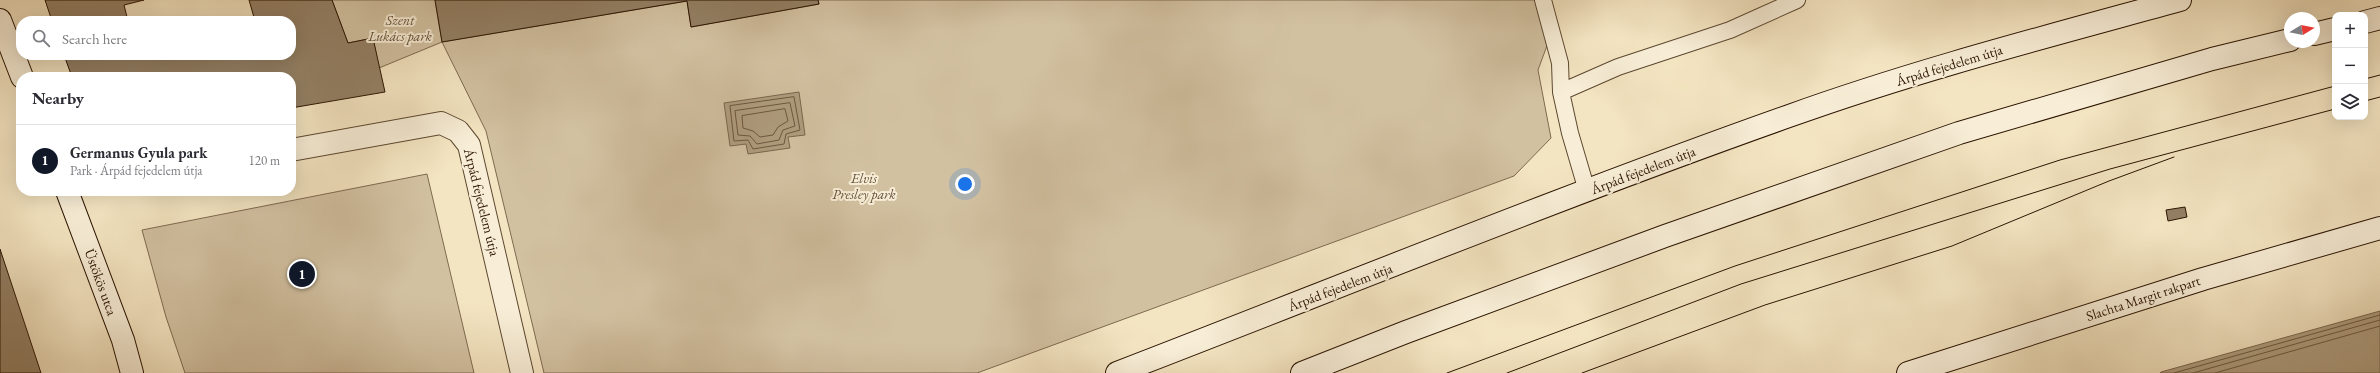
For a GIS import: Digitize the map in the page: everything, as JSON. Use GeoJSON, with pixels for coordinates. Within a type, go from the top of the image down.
{"type":"FeatureCollection","features":[{"type":"Feature","properties":{"kind":"main road","name":"Árpád fejedelem útja"},"geometry":{"type":"LineString","coordinates":[[1117,373],[1587,191],[1790,115],[1980,55],[2180,0]]}},
{"type":"Feature","properties":{"kind":"main road"},"geometry":{"type":"LineString","coordinates":[[2368,21],[2380,18]]}},
{"type":"Feature","properties":{"kind":"main road"},"geometry":{"type":"LineString","coordinates":[[0,20],[20,72]]}},
{"type":"Feature","properties":{"kind":"main road"},"geometry":{"type":"LineString","coordinates":[[2320,33],[2332,30]]}},
{"type":"Feature","properties":{"kind":"main road"},"geometry":{"type":"LineString","coordinates":[[1302,373],[1406,332],[1658,238],[1960,133],[2212,59],[2284,41]]}},
{"type":"Feature","properties":{"kind":"main road","name":"Árpád fejedelem útja"},"geometry":{"type":"LineString","coordinates":[[296,149],[441,123],[458,131],[470,145],[522,373]]}},
{"type":"Feature","properties":{"kind":"main road","name":"Üstökös utca"},"geometry":{"type":"LineString","coordinates":[[69,196],[123,340],[132,373]]}},
{"type":"Feature","properties":{"kind":"main road","name":"Slachta Margit rakpart"},"geometry":{"type":"LineString","coordinates":[[1908,373],[2203,279],[2380,228]]}},
{"type":"Feature","properties":{"kind":"main road"},"geometry":{"type":"LineString","coordinates":[[115,373],[123,340]]}},
{"type":"Feature","properties":{"kind":"lane"},"geometry":{"type":"LineString","coordinates":[[1543,0],[1560,63],[1561,92],[1587,191]]}},
{"type":"Feature","properties":{"kind":"lane"},"geometry":{"type":"LineString","coordinates":[[1561,92],[1618,67],[1730,30],[1797,0]]}},
{"type":"Feature","properties":{"kind":"green space","name":"Szent Lukács park"},"geometry":{"type":"Polygon","coordinates":[[[332,0],[435,0],[442,42],[379,68],[373,38],[348,43],[332,0]]]}},
{"type":"Feature","properties":{"kind":"green space","name":"Elvis Presley park"},"geometry":{"type":"Polygon","coordinates":[[[818,0],[1542,0],[1552,32],[1538,70],[1551,138],[1514,176],[977,373],[544,373],[486,131],[442,42],[687,1],[691,27],[819,4],[818,0]]]}},
{"type":"Feature","properties":{"kind":"green space"},"geometry":{"type":"Polygon","coordinates":[[[427,174],[474,373],[185,373],[166,317],[142,230],[427,174]]]}},
{"type":"Feature","properties":{"kind":"water"},"geometry":{"type":"Polygon","coordinates":[[[799,92],[805,135],[788,137],[790,148],[748,154],[746,144],[730,146],[724,103],[799,92]]]}},
{"type":"Feature","properties":{"kind":"water"},"geometry":{"type":"Polygon","coordinates":[[[2380,311],[2380,373],[2160,373],[2161,372],[2380,311]]]}},
{"type":"Feature","properties":{"kind":"building"},"geometry":{"type":"Polygon","coordinates":[[[45,0],[144,0],[124,5],[127,16],[50,16],[45,0]]]}},
{"type":"Feature","properties":{"kind":"building"},"geometry":{"type":"Polygon","coordinates":[[[249,0],[332,0],[348,43],[373,38],[385,92],[296,107],[296,72],[70,72],[66,60],[296,60],[296,16],[254,16],[249,0]]]}},
{"type":"Feature","properties":{"kind":"building"},"geometry":{"type":"Polygon","coordinates":[[[435,0],[818,0],[819,4],[691,27],[687,1],[442,42],[435,0]]]}},
{"type":"Feature","properties":{"kind":"building"},"geometry":{"type":"Polygon","coordinates":[[[2185,207],[2187,217],[2168,221],[2166,210],[2185,207]]]}},
{"type":"Feature","properties":{"kind":"building"},"geometry":{"type":"Polygon","coordinates":[[[0,249],[41,373],[0,373],[0,249]]]}},
{"type":"Feature","properties":{"kind":"tram line"},"geometry":{"type":"LineString","coordinates":[[2368,78],[2380,75]]}},
{"type":"Feature","properties":{"kind":"tram line"},"geometry":{"type":"LineString","coordinates":[[1447,373],[1735,266],[2060,160],[2332,87]]}},
{"type":"Feature","properties":{"kind":"tram line"},"geometry":{"type":"LineString","coordinates":[[2368,100],[2380,97]]}},
{"type":"Feature","properties":{"kind":"tram line"},"geometry":{"type":"LineString","coordinates":[[1507,373],[1741,284],[2110,169],[2332,110]]}},
{"type":"Feature","properties":{"kind":"tram line"},"geometry":{"type":"LineString","coordinates":[[1582,373],[1765,305],[1952,246],[2109,181],[2174,157]]}},
{"type":"Feature","properties":{"kind":"place","name":"Germanus Gyula park"},"geometry":{"type":"Point","coordinates":[302,274]}}]}
